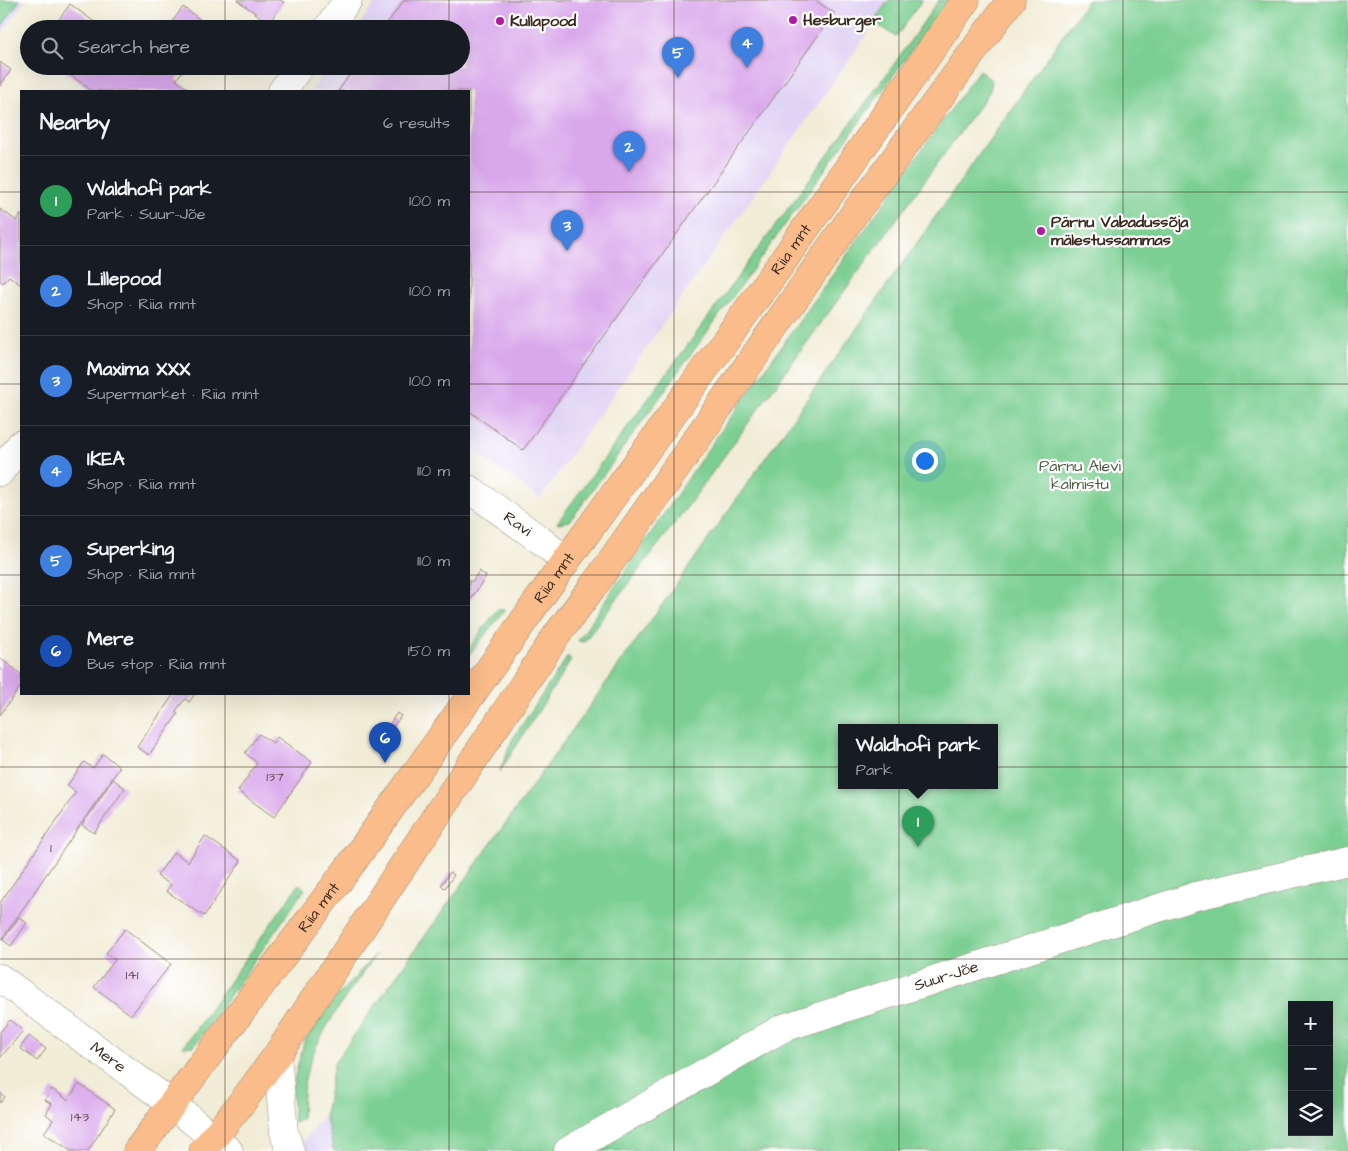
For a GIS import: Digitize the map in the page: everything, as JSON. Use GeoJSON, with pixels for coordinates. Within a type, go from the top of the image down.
{"type":"FeatureCollection","features":[{"type":"Feature","properties":{"kind":"main road","name":"Riia mnt"},"geometry":{"type":"LineString","coordinates":[[137,1151],[352,863],[566,561],[780,265],[966,0]]}},
{"type":"Feature","properties":{"kind":"main road","name":"Riia mnt"},"geometry":{"type":"LineString","coordinates":[[215,1147],[556,636],[600,577],[854,214],[1011,0]]}},
{"type":"Feature","properties":{"kind":"street"},"geometry":{"type":"LineString","coordinates":[[334,20],[348,0]]}},
{"type":"Feature","properties":{"kind":"street"},"geometry":{"type":"LineString","coordinates":[[283,90],[294,75]]}},
{"type":"Feature","properties":{"kind":"street"},"geometry":{"type":"LineString","coordinates":[[0,472],[20,445]]}},
{"type":"Feature","properties":{"kind":"street","name":"Ravi"},"geometry":{"type":"LineString","coordinates":[[470,490],[539,539],[566,561]]}},
{"type":"Feature","properties":{"kind":"street","name":"Suur-Jõe"},"geometry":{"type":"LineString","coordinates":[[568,1151],[783,1028],[1196,896],[1348,861]]}},
{"type":"Feature","properties":{"kind":"street","name":"Mere"},"geometry":{"type":"LineString","coordinates":[[1,980],[172,1104],[215,1147]]}},
{"type":"Feature","properties":{"kind":"street"},"geometry":{"type":"LineString","coordinates":[[277,1054],[284,1132],[290,1151]]}},
{"type":"Feature","properties":{"kind":"shaded area"},"geometry":{"type":"Polygon","coordinates":[[[0,0],[26,0],[0,36],[0,0]]]}},
{"type":"Feature","properties":{"kind":"shaded area"},"geometry":{"type":"Polygon","coordinates":[[[377,0],[891,0],[540,499],[470,448],[470,90],[312,90],[323,75],[470,75],[470,20],[363,20],[377,0]]]}},
{"type":"Feature","properties":{"kind":"shaded area"},"geometry":{"type":"Polygon","coordinates":[[[325,1115],[334,1151],[294,1151],[325,1115]]]}},
{"type":"Feature","properties":{"kind":"green space"},"geometry":{"type":"Polygon","coordinates":[[[0,0],[20,0],[0,29],[0,0]]]}},
{"type":"Feature","properties":{"kind":"green space"},"geometry":{"type":"Polygon","coordinates":[[[889,0],[922,0],[896,37],[873,22],[889,0]]]}},
{"type":"Feature","properties":{"kind":"green space"},"geometry":{"type":"Polygon","coordinates":[[[939,0],[948,0],[570,521],[557,523],[887,74],[939,0]]]}},
{"type":"Feature","properties":{"kind":"green space","name":"Pärnu Alevi kalmistu"},"geometry":{"type":"Polygon","coordinates":[[[1088,0],[1348,0],[1348,1151],[334,1151],[325,1115],[334,1063],[664,602],[1088,0]]]}},
{"type":"Feature","properties":{"kind":"green space"},"geometry":{"type":"Polygon","coordinates":[[[979,70],[992,81],[990,91],[690,503],[584,642],[578,641],[706,452],[979,70]]]}},
{"type":"Feature","properties":{"kind":"green space"},"geometry":{"type":"Polygon","coordinates":[[[497,610],[505,610],[470,654],[470,647],[497,610]]]}},
{"type":"Feature","properties":{"kind":"green space"},"geometry":{"type":"Polygon","coordinates":[[[568,656],[571,660],[499,773],[512,740],[568,656]]]}},
{"type":"Feature","properties":{"kind":"green space"},"geometry":{"type":"Polygon","coordinates":[[[299,884],[305,889],[194,1046],[183,1047],[299,884]]]}},
{"type":"Feature","properties":{"kind":"green space"},"geometry":{"type":"Polygon","coordinates":[[[376,954],[323,1033],[308,1067],[304,1084],[302,1119],[294,1123],[292,1088],[304,1042],[331,1003],[376,954]]]}},
{"type":"Feature","properties":{"kind":"building"},"geometry":{"type":"Polygon","coordinates":[[[237,0],[280,0],[284,2],[271,20],[265,20],[237,0]]]}},
{"type":"Feature","properties":{"kind":"building"},"geometry":{"type":"Polygon","coordinates":[[[404,0],[815,0],[834,13],[523,450],[470,412],[470,90],[339,90],[350,75],[470,75],[470,20],[390,20],[404,0]]]}},
{"type":"Feature","properties":{"kind":"building"},"geometry":{"type":"Polygon","coordinates":[[[70,4],[92,20],[58,20],[70,4]]]}},
{"type":"Feature","properties":{"kind":"building"},"geometry":{"type":"Polygon","coordinates":[[[183,7],[201,20],[174,20],[183,7]]]}},
{"type":"Feature","properties":{"kind":"building"},"geometry":{"type":"Polygon","coordinates":[[[0,62],[11,70],[0,86],[0,62]]]}},
{"type":"Feature","properties":{"kind":"building"},"geometry":{"type":"Polygon","coordinates":[[[70,75],[180,75],[176,80],[190,90],[91,90],[70,75]]]}},
{"type":"Feature","properties":{"kind":"building"},"geometry":{"type":"Polygon","coordinates":[[[0,209],[17,221],[20,216],[20,284],[9,276],[3,283],[0,281],[0,209]]]}},
{"type":"Feature","properties":{"kind":"building"},"geometry":{"type":"Polygon","coordinates":[[[479,571],[486,576],[470,600],[470,581],[472,582],[479,571]]]}},
{"type":"Feature","properties":{"kind":"building"},"geometry":{"type":"Polygon","coordinates":[[[0,658],[20,673],[20,687],[0,715],[0,658]]]}},
{"type":"Feature","properties":{"kind":"building"},"geometry":{"type":"Polygon","coordinates":[[[173,695],[194,695],[189,702],[185,699],[175,712],[178,714],[149,755],[137,747],[173,695]]]}},
{"type":"Feature","properties":{"kind":"building"},"geometry":{"type":"Polygon","coordinates":[[[397,713],[401,716],[392,729],[388,726],[397,713]]]}},
{"type":"Feature","properties":{"kind":"building"},"geometry":{"type":"Polygon","coordinates":[[[259,734],[273,743],[277,737],[312,762],[274,817],[238,791],[257,763],[245,753],[259,734]]]}},
{"type":"Feature","properties":{"kind":"building"},"geometry":{"type":"Polygon","coordinates":[[[103,754],[120,767],[2,939],[0,938],[0,903],[76,792],[67,786],[84,762],[93,768],[103,754]]]}},
{"type":"Feature","properties":{"kind":"building"},"geometry":{"type":"Polygon","coordinates":[[[113,779],[125,788],[94,833],[82,825],[113,779]]]}},
{"type":"Feature","properties":{"kind":"building"},"geometry":{"type":"Polygon","coordinates":[[[205,836],[241,861],[204,916],[166,891],[171,885],[157,876],[174,852],[188,862],[205,836]]]}},
{"type":"Feature","properties":{"kind":"building"},"geometry":{"type":"Polygon","coordinates":[[[450,872],[454,875],[445,888],[441,885],[450,872]]]}},
{"type":"Feature","properties":{"kind":"building"},"geometry":{"type":"Polygon","coordinates":[[[19,917],[27,923],[11,946],[3,940],[19,917]]]}},
{"type":"Feature","properties":{"kind":"building"},"geometry":{"type":"Polygon","coordinates":[[[125,929],[171,964],[131,1015],[94,987],[115,960],[106,953],[125,929]]]}},
{"type":"Feature","properties":{"kind":"building"},"geometry":{"type":"Polygon","coordinates":[[[10,1020],[23,1031],[0,1058],[0,1032],[10,1020]]]}},
{"type":"Feature","properties":{"kind":"building"},"geometry":{"type":"Polygon","coordinates":[[[29,1036],[46,1049],[37,1061],[20,1048],[29,1036]]]}},
{"type":"Feature","properties":{"kind":"building"},"geometry":{"type":"Polygon","coordinates":[[[79,1084],[115,1109],[88,1151],[71,1151],[44,1133],[53,1120],[46,1114],[52,1104],[45,1100],[52,1089],[68,1100],[79,1084]]]}},
{"type":"Feature","properties":{"kind":"building"},"geometry":{"type":"Polygon","coordinates":[[[0,1093],[5,1097],[0,1103],[0,1093]]]}},
{"type":"Feature","properties":{"kind":"place","name":"Hesburger"},"geometry":{"type":"Point","coordinates":[793,20]}},
{"type":"Feature","properties":{"kind":"place","name":"Kullapood"},"geometry":{"type":"Point","coordinates":[500,21]}},
{"type":"Feature","properties":{"kind":"place","name":"IKEA"},"geometry":{"type":"Point","coordinates":[747,68]}},
{"type":"Feature","properties":{"kind":"place","name":"Superking"},"geometry":{"type":"Point","coordinates":[678,78]}},
{"type":"Feature","properties":{"kind":"place","name":"Lillepood"},"geometry":{"type":"Point","coordinates":[629,172]}},
{"type":"Feature","properties":{"kind":"place","name":"Pärnu Vabadussõja mälestussammas"},"geometry":{"type":"Point","coordinates":[1041,231]}},
{"type":"Feature","properties":{"kind":"place","name":"Maxima XXX"},"geometry":{"type":"Point","coordinates":[567,251]}},
{"type":"Feature","properties":{"kind":"place","name":"Mere"},"geometry":{"type":"Point","coordinates":[385,763]}},
{"type":"Feature","properties":{"kind":"place","name":"Waldhofi park"},"geometry":{"type":"Point","coordinates":[918,847]}}]}
